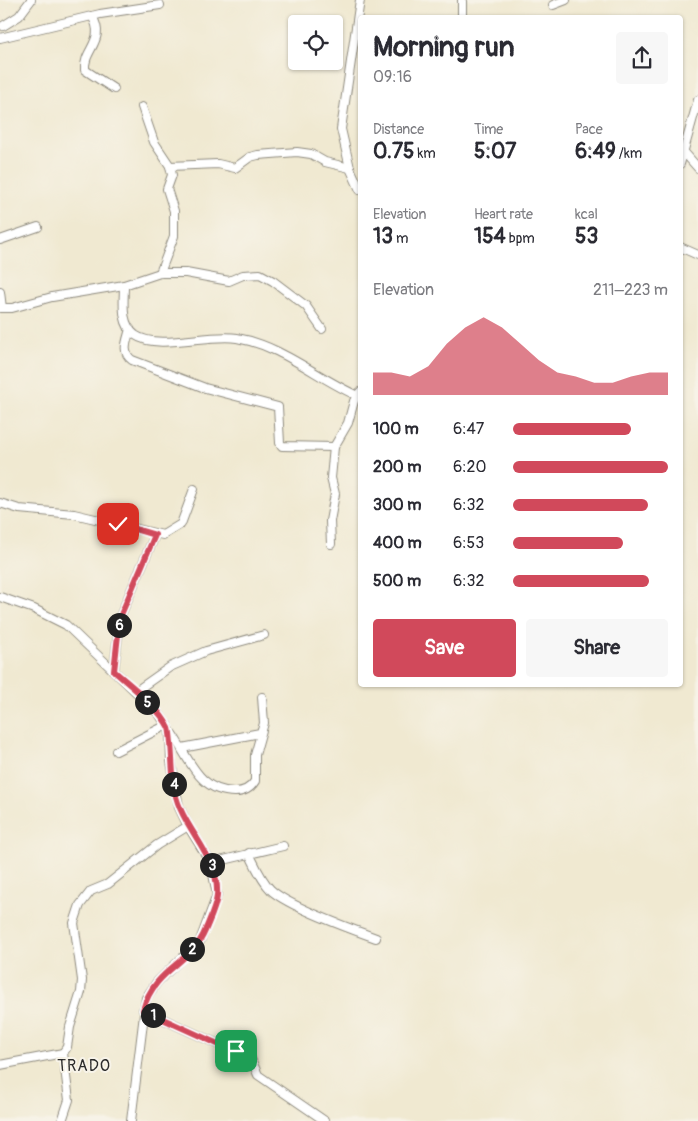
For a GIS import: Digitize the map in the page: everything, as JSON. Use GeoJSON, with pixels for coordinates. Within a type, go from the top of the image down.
{"type":"FeatureCollection","features":[{"type":"Feature","properties":{"kind":"street"},"geometry":{"type":"LineString","coordinates":[[31,0],[19,16],[2,23],[4,37],[121,10],[160,5]]}},
{"type":"Feature","properties":{"kind":"street"},"geometry":{"type":"LineString","coordinates":[[358,186],[350,168],[343,142],[341,120],[360,0]]}},
{"type":"Feature","properties":{"kind":"street"},"geometry":{"type":"LineString","coordinates":[[462,0],[462,15]]}},
{"type":"Feature","properties":{"kind":"street"},"geometry":{"type":"LineString","coordinates":[[554,5],[566,0]]}},
{"type":"Feature","properties":{"kind":"street"},"geometry":{"type":"LineString","coordinates":[[92,16],[98,28],[85,70],[114,89]]}},
{"type":"Feature","properties":{"kind":"street"},"geometry":{"type":"LineString","coordinates":[[698,100],[683,151],[698,168]]}},
{"type":"Feature","properties":{"kind":"street"},"geometry":{"type":"LineString","coordinates":[[142,107],[157,150],[170,166],[171,180],[167,193],[174,211],[174,236],[160,273]]}},
{"type":"Feature","properties":{"kind":"street"},"geometry":{"type":"LineString","coordinates":[[170,166],[218,164],[235,168],[250,157],[297,152],[311,154],[324,162],[350,168]]}},
{"type":"Feature","properties":{"kind":"street"},"geometry":{"type":"LineString","coordinates":[[0,240],[38,227]]}},
{"type":"Feature","properties":{"kind":"street"},"geometry":{"type":"LineString","coordinates":[[683,248],[698,255]]}},
{"type":"Feature","properties":{"kind":"street"},"geometry":{"type":"LineString","coordinates":[[0,292],[1,308],[12,308],[52,297],[124,285],[160,273],[186,273],[229,281],[251,274],[265,276],[306,306],[322,329]]}},
{"type":"Feature","properties":{"kind":"street"},"geometry":{"type":"LineString","coordinates":[[124,285],[124,318],[130,329],[144,339],[151,341],[215,336],[236,338],[256,343],[297,362],[358,394]]}},
{"type":"Feature","properties":{"kind":"street"},"geometry":{"type":"LineString","coordinates":[[130,329],[125,350],[127,356],[132,360],[205,388],[273,403],[278,407],[282,446],[334,447]]}},
{"type":"Feature","properties":{"kind":"street"},"geometry":{"type":"LineString","coordinates":[[331,544],[330,521],[335,494],[331,478],[334,447],[348,423],[358,398]]}},
{"type":"Feature","properties":{"kind":"street"},"geometry":{"type":"LineString","coordinates":[[0,503],[19,508],[74,514],[155,535],[163,535],[181,524],[194,489]]}},
{"type":"Feature","properties":{"kind":"street"},"geometry":{"type":"LineString","coordinates":[[114,671],[120,617],[155,535]]}},
{"type":"Feature","properties":{"kind":"street"},"geometry":{"type":"LineString","coordinates":[[0,597],[43,612],[66,625],[160,715],[182,748],[198,777],[207,784],[222,790],[241,792],[248,789],[255,782],[255,755],[264,723],[262,698]]}},
{"type":"Feature","properties":{"kind":"street"},"geometry":{"type":"LineString","coordinates":[[136,691],[170,667],[206,651],[264,635]]}},
{"type":"Feature","properties":{"kind":"street"},"geometry":{"type":"LineString","coordinates":[[116,751],[168,728]]}},
{"type":"Feature","properties":{"kind":"street"},"geometry":{"type":"LineString","coordinates":[[131,1121],[143,1010],[150,989],[170,968],[194,948],[204,933],[217,895],[211,864],[188,826],[175,792],[168,728]]}},
{"type":"Feature","properties":{"kind":"street"},"geometry":{"type":"LineString","coordinates":[[182,748],[260,733]]}},
{"type":"Feature","properties":{"kind":"street"},"geometry":{"type":"LineString","coordinates":[[62,1121],[69,1100],[63,1053],[67,1047],[70,1027],[81,992],[82,980],[74,923],[80,905],[91,891],[108,884],[157,845],[188,826]]}},
{"type":"Feature","properties":{"kind":"street"},"geometry":{"type":"LineString","coordinates":[[211,864],[283,846]]}},
{"type":"Feature","properties":{"kind":"street"},"geometry":{"type":"LineString","coordinates":[[250,853],[265,883],[276,894],[339,925],[376,938]]}},
{"type":"Feature","properties":{"kind":"street"},"geometry":{"type":"LineString","coordinates":[[143,1010],[231,1050],[248,1052],[258,1075],[324,1121]]}},
{"type":"Feature","properties":{"kind":"street"},"geometry":{"type":"LineString","coordinates":[[0,1065],[63,1053]]}},
{"type":"Feature","properties":{"kind":"district","name":"TRADO"},"geometry":{"type":"Point","coordinates":[84,1065]}},
{"type":"Feature","properties":{"kind":"route"},"geometry":{"type":"LineString","coordinates":[[118,524],[155,535],[120,617],[114,671],[160,715],[170,730],[171,761],[179,807],[182,816],[213,868],[217,895],[200,940],[194,948],[170,968],[150,989],[143,1010],[236,1051]]}}]}
